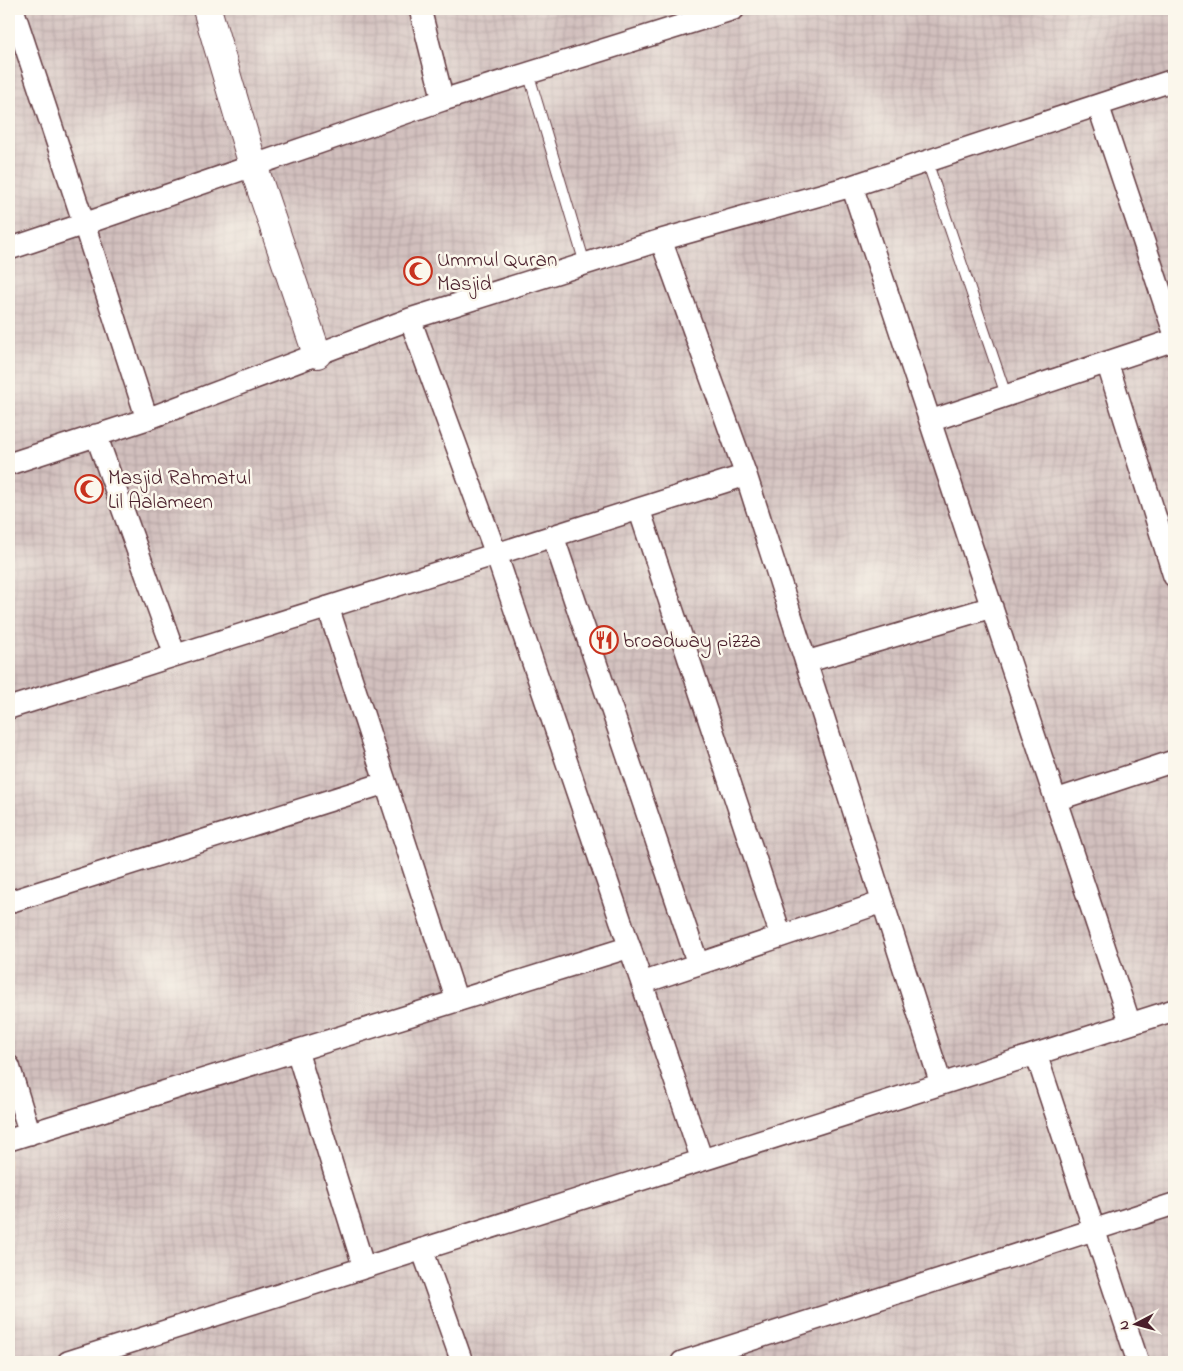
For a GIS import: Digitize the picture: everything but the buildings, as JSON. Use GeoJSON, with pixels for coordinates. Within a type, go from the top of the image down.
{"type":"FeatureCollection","features":[{"type":"Feature","properties":{"kind":"street"},"geometry":{"type":"LineString","coordinates":[[13,9],[17,49],[84,224],[147,418]]}},
{"type":"Feature","properties":{"kind":"street"},"geometry":{"type":"LineString","coordinates":[[208,9],[253,164],[317,354]]}},
{"type":"Feature","properties":{"kind":"street"},"geometry":{"type":"LineString","coordinates":[[420,9],[443,100]]}},
{"type":"Feature","properties":{"kind":"street"},"geometry":{"type":"LineString","coordinates":[[9,249],[443,100],[734,9]]}},
{"type":"Feature","properties":{"kind":"street"},"geometry":{"type":"LineString","coordinates":[[9,464],[147,418],[410,319],[661,240],[852,186],[1174,80]]}},
{"type":"Feature","properties":{"kind":"street"},"geometry":{"type":"LineString","coordinates":[[1098,105],[1174,332]]}},
{"type":"Feature","properties":{"kind":"street"},"geometry":{"type":"LineString","coordinates":[[852,186],[1130,1024]]}},
{"type":"Feature","properties":{"kind":"street"},"geometry":{"type":"LineString","coordinates":[[661,240],[746,475],[941,1084]]}},
{"type":"Feature","properties":{"kind":"street"},"geometry":{"type":"LineString","coordinates":[[410,319],[496,554],[702,1160]]}},
{"type":"Feature","properties":{"kind":"street"},"geometry":{"type":"LineString","coordinates":[[930,421],[1174,340]]}},
{"type":"Feature","properties":{"kind":"street"},"geometry":{"type":"LineString","coordinates":[[1107,362],[1174,576]]}},
{"type":"Feature","properties":{"kind":"street"},"geometry":{"type":"LineString","coordinates":[[96,435],[175,655]]}},
{"type":"Feature","properties":{"kind":"street"},"geometry":{"type":"LineString","coordinates":[[9,708],[746,475]]}},
{"type":"Feature","properties":{"kind":"street"},"geometry":{"type":"LineString","coordinates":[[639,509],[781,936]]}},
{"type":"Feature","properties":{"kind":"street"},"geometry":{"type":"LineString","coordinates":[[553,536],[698,964]]}},
{"type":"Feature","properties":{"kind":"street"},"geometry":{"type":"LineString","coordinates":[[328,607],[457,1001]]}},
{"type":"Feature","properties":{"kind":"street"},"geometry":{"type":"LineString","coordinates":[[806,662],[992,608]]}},
{"type":"Feature","properties":{"kind":"street"},"geometry":{"type":"LineString","coordinates":[[1056,800],[1174,761]]}},
{"type":"Feature","properties":{"kind":"street"},"geometry":{"type":"LineString","coordinates":[[9,902],[385,783]]}},
{"type":"Feature","properties":{"kind":"street"},"geometry":{"type":"LineString","coordinates":[[642,983],[883,902]]}},
{"type":"Feature","properties":{"kind":"street"},"geometry":{"type":"LineString","coordinates":[[9,1140],[630,947]]}},
{"type":"Feature","properties":{"kind":"street"},"geometry":{"type":"LineString","coordinates":[[68,1362],[116,1355],[422,1249],[1174,1010]]}},
{"type":"Feature","properties":{"kind":"street"},"geometry":{"type":"LineString","coordinates":[[297,1051],[364,1268]]}},
{"type":"Feature","properties":{"kind":"street"},"geometry":{"type":"LineString","coordinates":[[1036,1054],[1138,1362]]}},
{"type":"Feature","properties":{"kind":"street"},"geometry":{"type":"LineString","coordinates":[[9,1066],[30,1134]]}},
{"type":"Feature","properties":{"kind":"street"},"geometry":{"type":"LineString","coordinates":[[682,1362],[1174,1204]]}},
{"type":"Feature","properties":{"kind":"street"},"geometry":{"type":"LineString","coordinates":[[422,1249],[462,1362]]}},
{"type":"Feature","properties":{"kind":"lane"},"geometry":{"type":"LineString","coordinates":[[528,72],[585,264]]}},
{"type":"Feature","properties":{"kind":"lane"},"geometry":{"type":"LineString","coordinates":[[928,161],[1006,395]]}},
{"type":"Feature","properties":{"kind":"shaded area"},"geometry":{"type":"Polygon","coordinates":[[[9,9],[1174,9],[1174,1362],[9,1362],[9,9]]]}},
{"type":"Feature","properties":{"kind":"place","name":"Ummul Quran Masjid"},"geometry":{"type":"Point","coordinates":[418,271]}},
{"type":"Feature","properties":{"kind":"place","name":"Masjid Rahmatul Lil Aalameen"},"geometry":{"type":"Point","coordinates":[89,489]}},
{"type":"Feature","properties":{"kind":"place","name":"broadway pizza"},"geometry":{"type":"Point","coordinates":[604,640]}}]}
